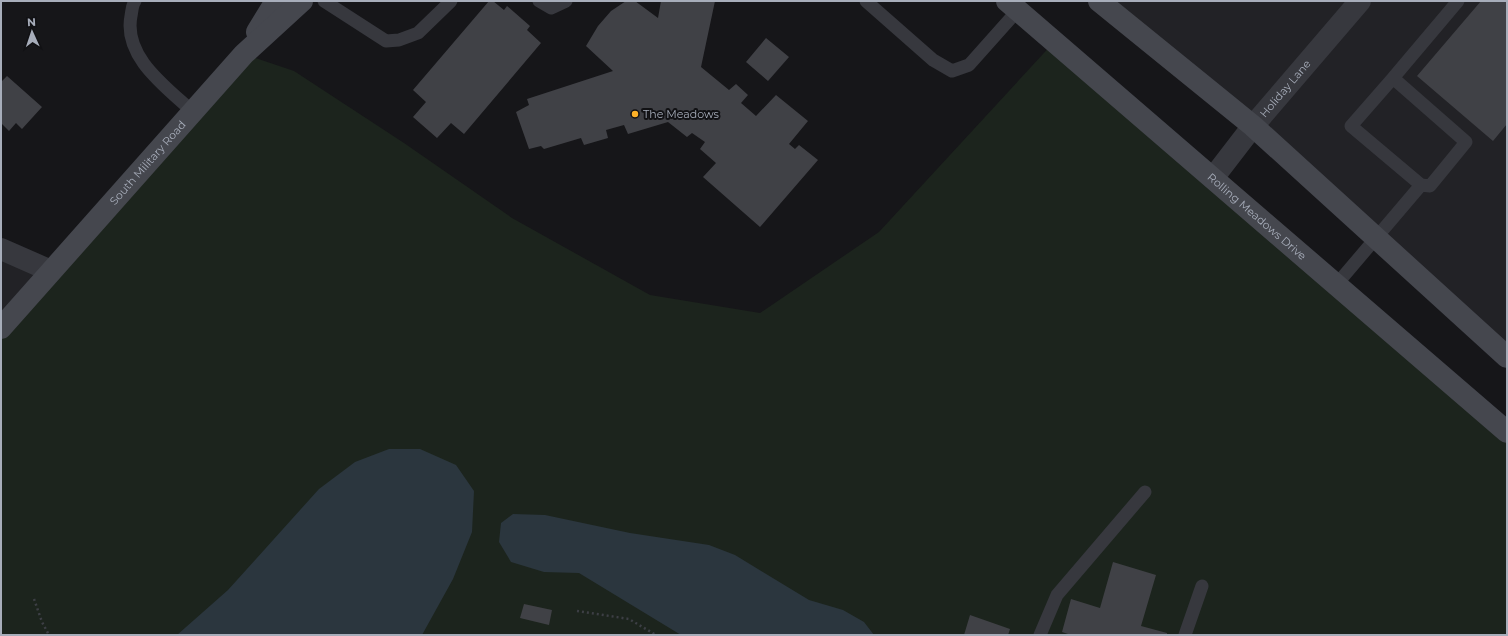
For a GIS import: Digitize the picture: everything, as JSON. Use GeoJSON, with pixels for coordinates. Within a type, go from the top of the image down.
{"type":"FeatureCollection","features":[{"type":"Feature","properties":{"kind":"main road","name":"South Military Road"},"geometry":{"type":"LineString","coordinates":[[244,54],[276,1]]}},
{"type":"Feature","properties":{"kind":"main road","name":"South Military Road"},"geometry":{"type":"LineString","coordinates":[[1,328],[244,54],[302,1]]}},
{"type":"Feature","properties":{"kind":"main road"},"geometry":{"type":"LineString","coordinates":[[1099,1],[1253,126],[1507,357]]}},
{"type":"Feature","properties":{"kind":"main road","name":"Rolling Meadows Drive"},"geometry":{"type":"LineString","coordinates":[[1012,6],[1507,432]]}},
{"type":"Feature","properties":{"kind":"street","name":"Holiday Lane"},"geometry":{"type":"LineString","coordinates":[[1213,178],[1253,126],[1360,1]]}},
{"type":"Feature","properties":{"kind":"street"},"geometry":{"type":"LineString","coordinates":[[1,249],[51,271]]}},
{"type":"Feature","properties":{"kind":"lane"},"geometry":{"type":"LineString","coordinates":[[135,1],[130,20],[132,40],[145,67],[193,112]]}},
{"type":"Feature","properties":{"kind":"lane"},"geometry":{"type":"LineString","coordinates":[[324,1],[386,41],[399,40],[418,33],[451,1]]}},
{"type":"Feature","properties":{"kind":"lane"},"geometry":{"type":"LineString","coordinates":[[539,1],[551,8],[566,1]]}},
{"type":"Feature","properties":{"kind":"lane"},"geometry":{"type":"LineString","coordinates":[[866,1],[933,60],[952,71],[968,65],[1012,6]]}},
{"type":"Feature","properties":{"kind":"lane"},"geometry":{"type":"LineString","coordinates":[[1394,78],[1466,142],[1430,186],[1421,185],[1351,126],[1394,78],[1458,1]]}},
{"type":"Feature","properties":{"kind":"lane"},"geometry":{"type":"LineString","coordinates":[[1336,285],[1421,185]]}},
{"type":"Feature","properties":{"kind":"lane"},"geometry":{"type":"LineString","coordinates":[[1040,635],[1057,595],[1145,492]]}},
{"type":"Feature","properties":{"kind":"lane"},"geometry":{"type":"LineString","coordinates":[[1185,635],[1202,586]]}},
{"type":"Feature","properties":{"kind":"path"},"geometry":{"type":"LineString","coordinates":[[34,599],[42,622],[49,635]]}},
{"type":"Feature","properties":{"kind":"path"},"geometry":{"type":"LineString","coordinates":[[577,611],[629,619],[656,635]]}},
{"type":"Feature","properties":{"kind":"shaded area"},"geometry":{"type":"Polygon","coordinates":[[[1099,1],[1507,1],[1507,357],[1099,1]]]}},
{"type":"Feature","properties":{"kind":"shaded area"},"geometry":{"type":"Polygon","coordinates":[[[1055,41],[1507,432],[1507,635],[1,635],[1,328],[244,54],[294,71],[404,143],[512,218],[650,295],[760,313],[879,232],[1055,41]]]}},
{"type":"Feature","properties":{"kind":"shaded area"},"geometry":{"type":"Polygon","coordinates":[[[1,249],[51,271],[1,328],[1,249]]]}},
{"type":"Feature","properties":{"kind":"shaded area"},"geometry":{"type":"Polygon","coordinates":[[[389,449],[420,449],[456,465],[474,491],[472,532],[453,579],[422,635],[177,635],[228,590],[319,489],[355,462],[389,449]]]}},
{"type":"Feature","properties":{"kind":"shaded area"},"geometry":{"type":"Polygon","coordinates":[[[513,514],[545,515],[630,533],[709,545],[735,555],[809,600],[843,610],[864,622],[874,635],[681,635],[579,573],[544,572],[511,562],[499,542],[501,523],[513,514]]]}},
{"type":"Feature","properties":{"kind":"building"},"geometry":{"type":"Polygon","coordinates":[[[489,1],[493,1],[504,10],[507,6],[530,26],[527,30],[541,43],[464,134],[451,123],[437,138],[413,117],[426,102],[413,90],[489,1]]]}},
{"type":"Feature","properties":{"kind":"building","name":"The Meadows"},"geometry":{"type":"Polygon","coordinates":[[[626,1],[635,1],[658,18],[661,1],[715,1],[701,67],[729,90],[736,84],[748,95],[741,103],[756,116],[776,95],[808,121],[789,144],[795,149],[799,145],[818,160],[760,227],[703,177],[716,163],[700,149],[705,142],[692,133],[687,137],[668,122],[628,134],[624,125],[606,130],[608,138],[584,145],[581,138],[544,149],[541,146],[529,149],[516,112],[529,105],[527,99],[613,71],[586,46],[598,26],[611,11],[626,1]]]}},
{"type":"Feature","properties":{"kind":"building"},"geometry":{"type":"Polygon","coordinates":[[[1481,1],[1507,1],[1507,124],[1493,141],[1417,76],[1481,1]]]}},
{"type":"Feature","properties":{"kind":"building"},"geometry":{"type":"Polygon","coordinates":[[[766,38],[789,57],[768,81],[746,62],[766,38]]]}},
{"type":"Feature","properties":{"kind":"building"},"geometry":{"type":"Polygon","coordinates":[[[7,76],[42,107],[22,129],[16,123],[9,131],[1,123],[1,82],[7,76]]]}},
{"type":"Feature","properties":{"kind":"building"},"geometry":{"type":"Polygon","coordinates":[[[1113,562],[1156,575],[1141,626],[1167,633],[1167,635],[1071,635],[1062,632],[1071,599],[1100,608],[1113,562]]]}},
{"type":"Feature","properties":{"kind":"building"},"geometry":{"type":"Polygon","coordinates":[[[524,604],[552,610],[549,625],[520,618],[524,604]]]}},
{"type":"Feature","properties":{"kind":"building"},"geometry":{"type":"Polygon","coordinates":[[[970,615],[1010,629],[1008,635],[964,635],[970,615]]]}},
{"type":"Feature","properties":{"kind":"place","name":"The Meadows"},"geometry":{"type":"Point","coordinates":[635,114]}}]}
